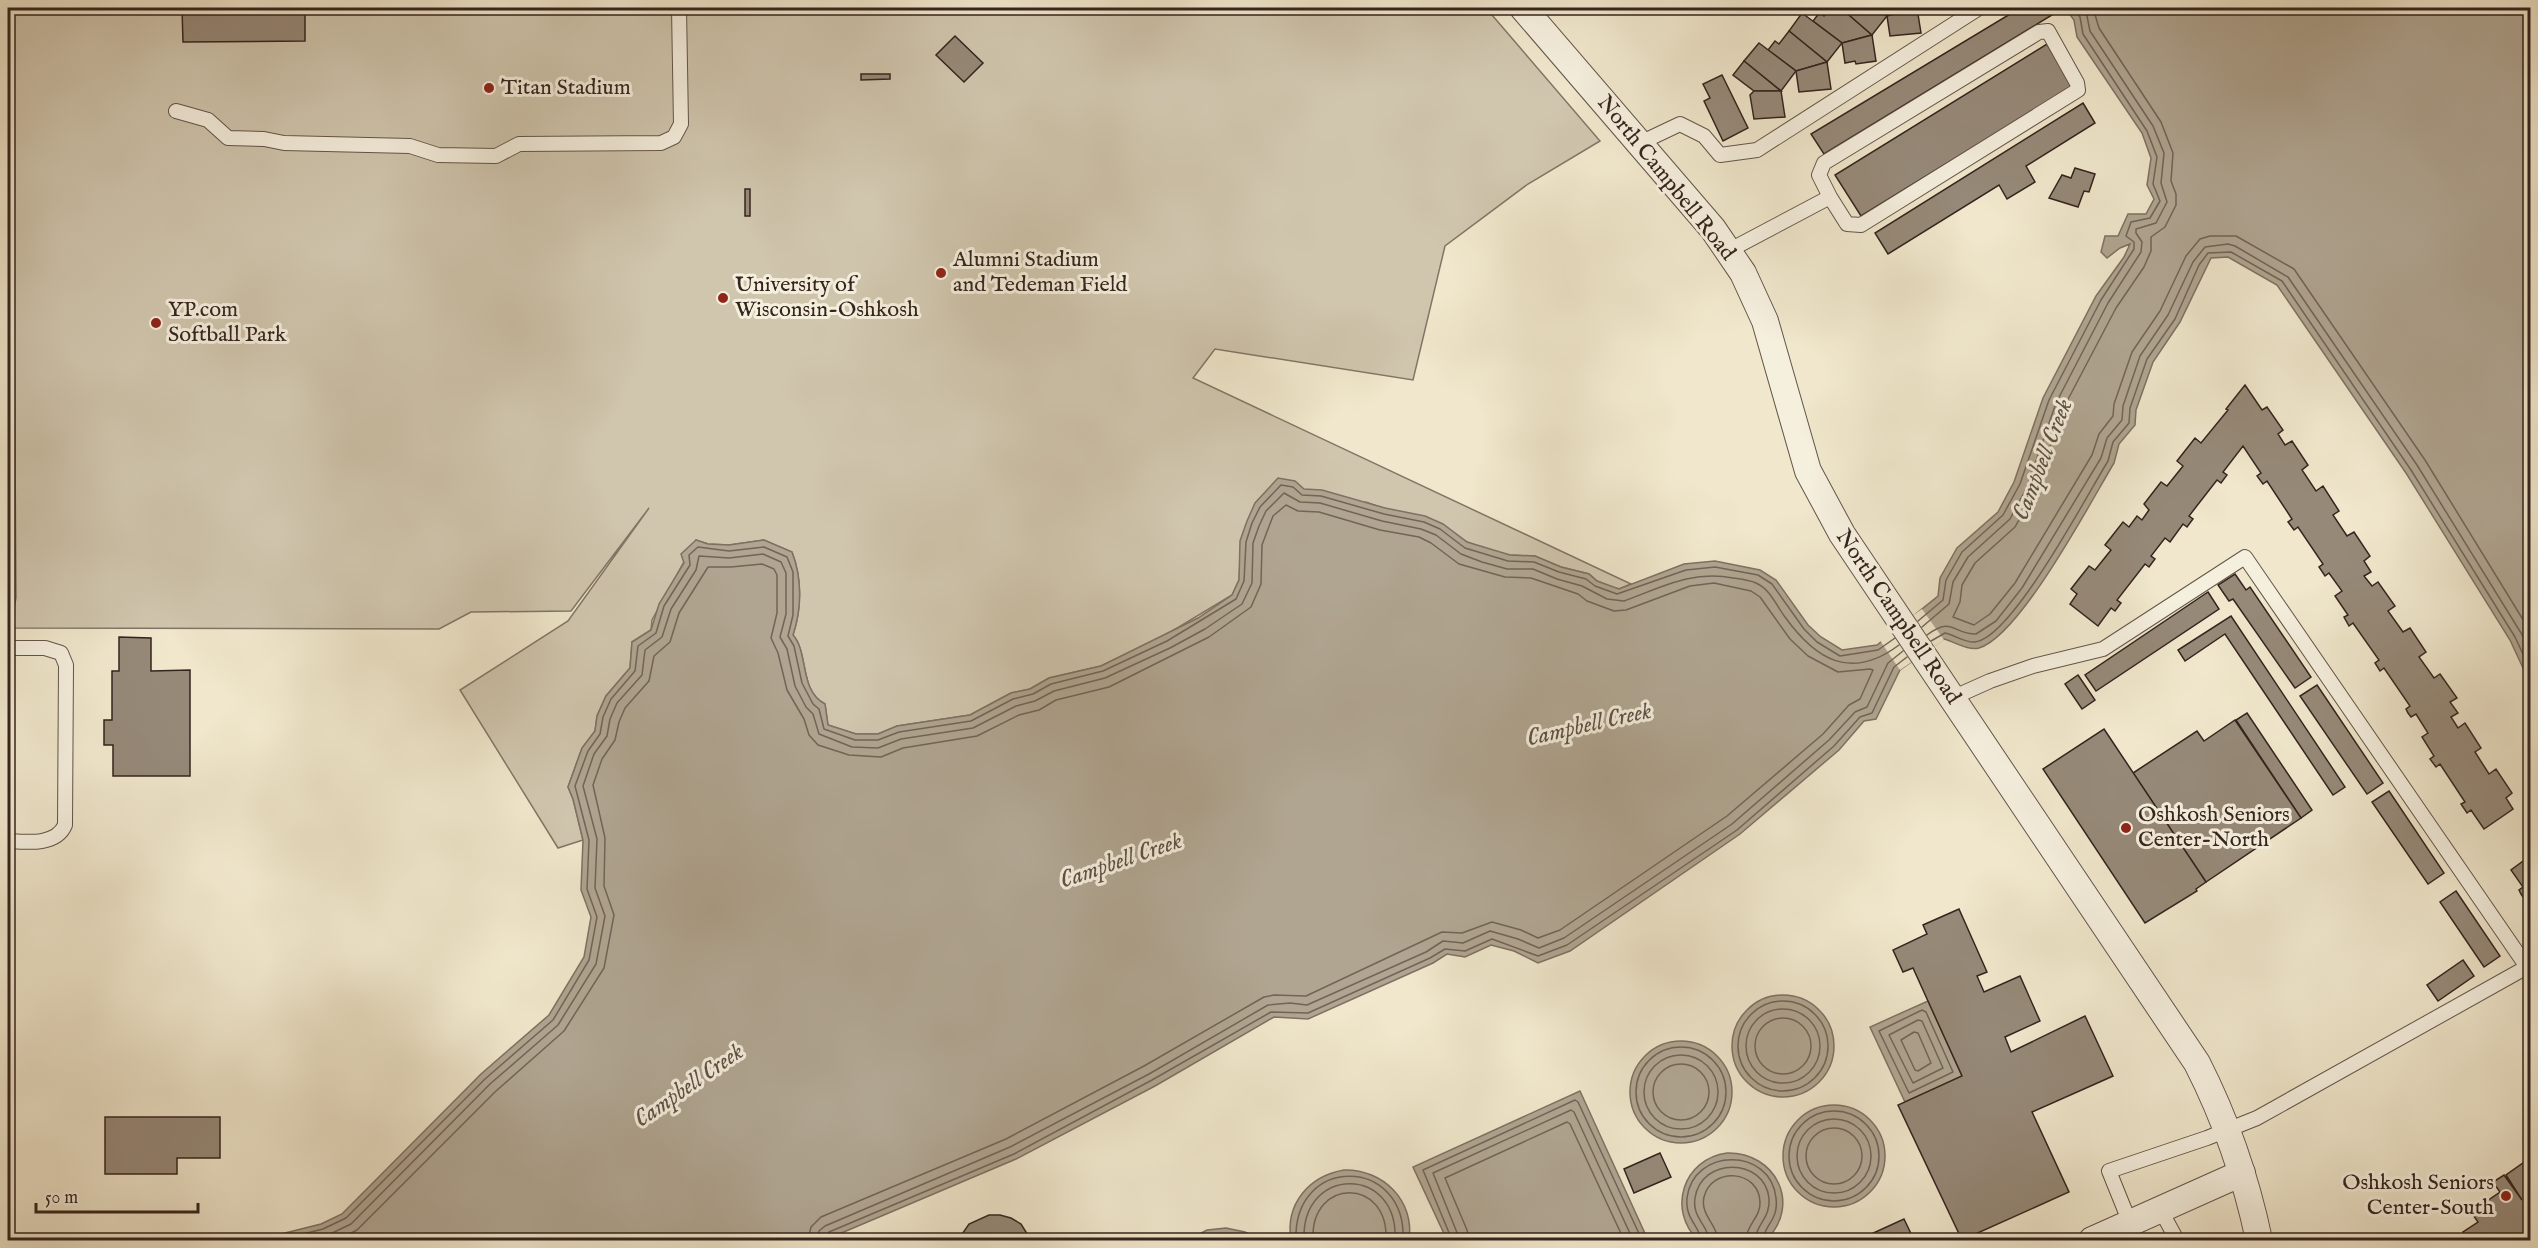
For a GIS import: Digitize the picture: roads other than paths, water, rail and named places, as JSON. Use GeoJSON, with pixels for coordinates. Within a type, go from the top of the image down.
{"type":"FeatureCollection","features":[{"type":"Feature","properties":{"kind":"street","name":"North Campbell Road"},"geometry":{"type":"LineString","coordinates":[[1524,8],[1713,228],[1728,250],[1755,296],[1765,321],[1797,437],[1813,482],[1842,534],[2198,1063],[2228,1130],[2250,1196],[2259,1240]]}},
{"type":"Feature","properties":{"kind":"street"},"geometry":{"type":"LineString","coordinates":[[2092,1240],[2242,1173]]}},
{"type":"Feature","properties":{"kind":"lane"},"geometry":{"type":"LineString","coordinates":[[176,111],[208,120],[228,138],[285,143],[410,146],[438,156],[496,156],[519,144],[662,143],[674,137],[681,124],[679,8]]}},
{"type":"Feature","properties":{"kind":"lane"},"geometry":{"type":"LineString","coordinates":[[1640,144],[1680,124],[1704,136],[1720,155],[1756,150],[1979,8]]}},
{"type":"Feature","properties":{"kind":"lane"},"geometry":{"type":"LineString","coordinates":[[2048,31],[2077,83],[2078,90],[1861,225],[1847,224],[1830,197],[1819,175],[1824,163],[2039,32],[2048,31]]}},
{"type":"Feature","properties":{"kind":"lane"},"geometry":{"type":"LineString","coordinates":[[1728,250],[1830,197]]}},
{"type":"Feature","properties":{"kind":"lane"},"geometry":{"type":"LineString","coordinates":[[1952,698],[1990,681],[2033,666],[2103,649],[2245,556],[2527,967],[2257,1118],[2109,1170],[2130,1223]]}},
{"type":"Feature","properties":{"kind":"lane"},"geometry":{"type":"LineString","coordinates":[[8,648],[53,649],[61,653],[66,665],[65,825],[59,834],[52,838],[33,842],[8,841]]}},
{"type":"Feature","properties":{"kind":"lane"},"geometry":{"type":"LineString","coordinates":[[2160,1209],[2177,1240]]}},
{"type":"Feature","properties":{"kind":"water","name":"Campbell Creek"},"geometry":{"type":"Polygon","coordinates":[[[2065,8],[2530,8],[2530,683],[2510,640],[2406,473],[2277,285],[2228,257],[2211,258],[2180,322],[2153,362],[2136,410],[2135,425],[2119,444],[2114,463],[2072,536],[2014,620],[1996,638],[1979,648],[1966,647],[1944,639],[1900,670],[1876,719],[1864,721],[1839,750],[1740,834],[1570,951],[1538,963],[1514,951],[1491,945],[1465,957],[1447,954],[1433,963],[1308,1019],[1274,1017],[1155,1086],[1016,1159],[825,1240],[257,1240],[321,1224],[342,1214],[481,1074],[549,1015],[584,957],[591,917],[581,890],[583,840],[568,787],[582,748],[595,731],[597,716],[606,696],[630,668],[632,642],[651,630],[659,604],[684,563],[681,554],[696,540],[708,544],[729,545],[764,540],[792,552],[798,572],[800,593],[793,635],[801,652],[811,690],[825,704],[828,725],[856,734],[878,734],[897,726],[970,715],[1011,693],[1030,689],[1049,678],[1101,666],[1198,618],[1232,595],[1239,580],[1240,541],[1247,521],[1255,503],[1278,478],[1295,481],[1304,489],[1322,490],[1385,508],[1425,516],[1443,524],[1467,542],[1510,555],[1535,556],[1561,567],[1589,574],[1597,581],[1619,589],[1684,564],[1715,561],[1760,570],[1776,580],[1808,625],[1821,637],[1842,650],[1877,645],[1938,596],[1940,578],[1957,548],[1998,512],[2014,482],[2043,398],[2096,296],[2124,257],[2130,244],[2107,258],[2101,252],[2105,236],[2118,236],[2128,214],[2146,214],[2154,199],[2147,185],[2151,158],[2142,133],[2077,37],[2074,20],[2065,8]]]}},
{"type":"Feature","properties":{"kind":"water"},"geometry":{"type":"Polygon","coordinates":[[[1783,995],[1802,999],[1819,1010],[1830,1027],[1834,1046],[1830,1065],[1819,1082],[1802,1093],[1783,1097],[1764,1093],[1747,1082],[1736,1065],[1732,1046],[1736,1027],[1747,1010],[1764,999],[1783,995]]]}},
{"type":"Feature","properties":{"kind":"water"},"geometry":{"type":"Polygon","coordinates":[[[1928,1001],[1962,1076],[1905,1102],[1870,1027],[1928,1001]]]}},
{"type":"Feature","properties":{"kind":"water"},"geometry":{"type":"Polygon","coordinates":[[[1681,1041],[1700,1045],[1717,1056],[1728,1073],[1732,1092],[1728,1111],[1717,1128],[1700,1139],[1681,1143],[1662,1139],[1645,1128],[1634,1111],[1630,1092],[1634,1073],[1645,1056],[1662,1045],[1681,1041]]]}},
{"type":"Feature","properties":{"kind":"water"},"geometry":{"type":"Polygon","coordinates":[[[1580,1091],[1648,1240],[1447,1240],[1413,1167],[1580,1091]]]}},
{"type":"Feature","properties":{"kind":"water"},"geometry":{"type":"Polygon","coordinates":[[[1834,1105],[1854,1109],[1870,1120],[1881,1136],[1885,1156],[1881,1176],[1870,1192],[1854,1203],[1834,1207],[1814,1203],[1798,1192],[1787,1176],[1783,1156],[1787,1136],[1798,1120],[1814,1109],[1834,1105]]]}},
{"type":"Feature","properties":{"kind":"water"},"geometry":{"type":"Polygon","coordinates":[[[1727,1153],[1744,1155],[1759,1161],[1778,1183],[1782,1197],[1782,1212],[1777,1226],[1766,1240],[1698,1240],[1683,1215],[1684,1188],[1690,1175],[1712,1157],[1727,1153]]]}},
{"type":"Feature","properties":{"kind":"water"},"geometry":{"type":"Polygon","coordinates":[[[1344,1170],[1371,1175],[1383,1181],[1393,1190],[1407,1212],[1410,1226],[1409,1240],[1291,1240],[1292,1215],[1302,1194],[1320,1178],[1344,1170]]]}},
{"type":"Feature","properties":{"kind":"water"},"geometry":{"type":"Polygon","coordinates":[[[1226,1228],[1245,1232],[1260,1240],[1188,1240],[1207,1230],[1226,1228]]]}},
{"type":"Feature","properties":{"kind":"place","name":"Titan Stadium"},"geometry":{"type":"Point","coordinates":[489,88]}},
{"type":"Feature","properties":{"kind":"place","name":"Alumni Stadium and Tedeman Field"},"geometry":{"type":"Point","coordinates":[941,273]}},
{"type":"Feature","properties":{"kind":"place","name":"University of Wisconsin-Oshkosh"},"geometry":{"type":"Point","coordinates":[723,298]}},
{"type":"Feature","properties":{"kind":"place","name":"YP.com Softball Park"},"geometry":{"type":"Point","coordinates":[156,323]}},
{"type":"Feature","properties":{"kind":"place","name":"Oshkosh Seniors Center-North"},"geometry":{"type":"Point","coordinates":[2126,828]}},
{"type":"Feature","properties":{"kind":"place","name":"Oshkosh Seniors Center-South"},"geometry":{"type":"Point","coordinates":[2506,1196]}}]}
